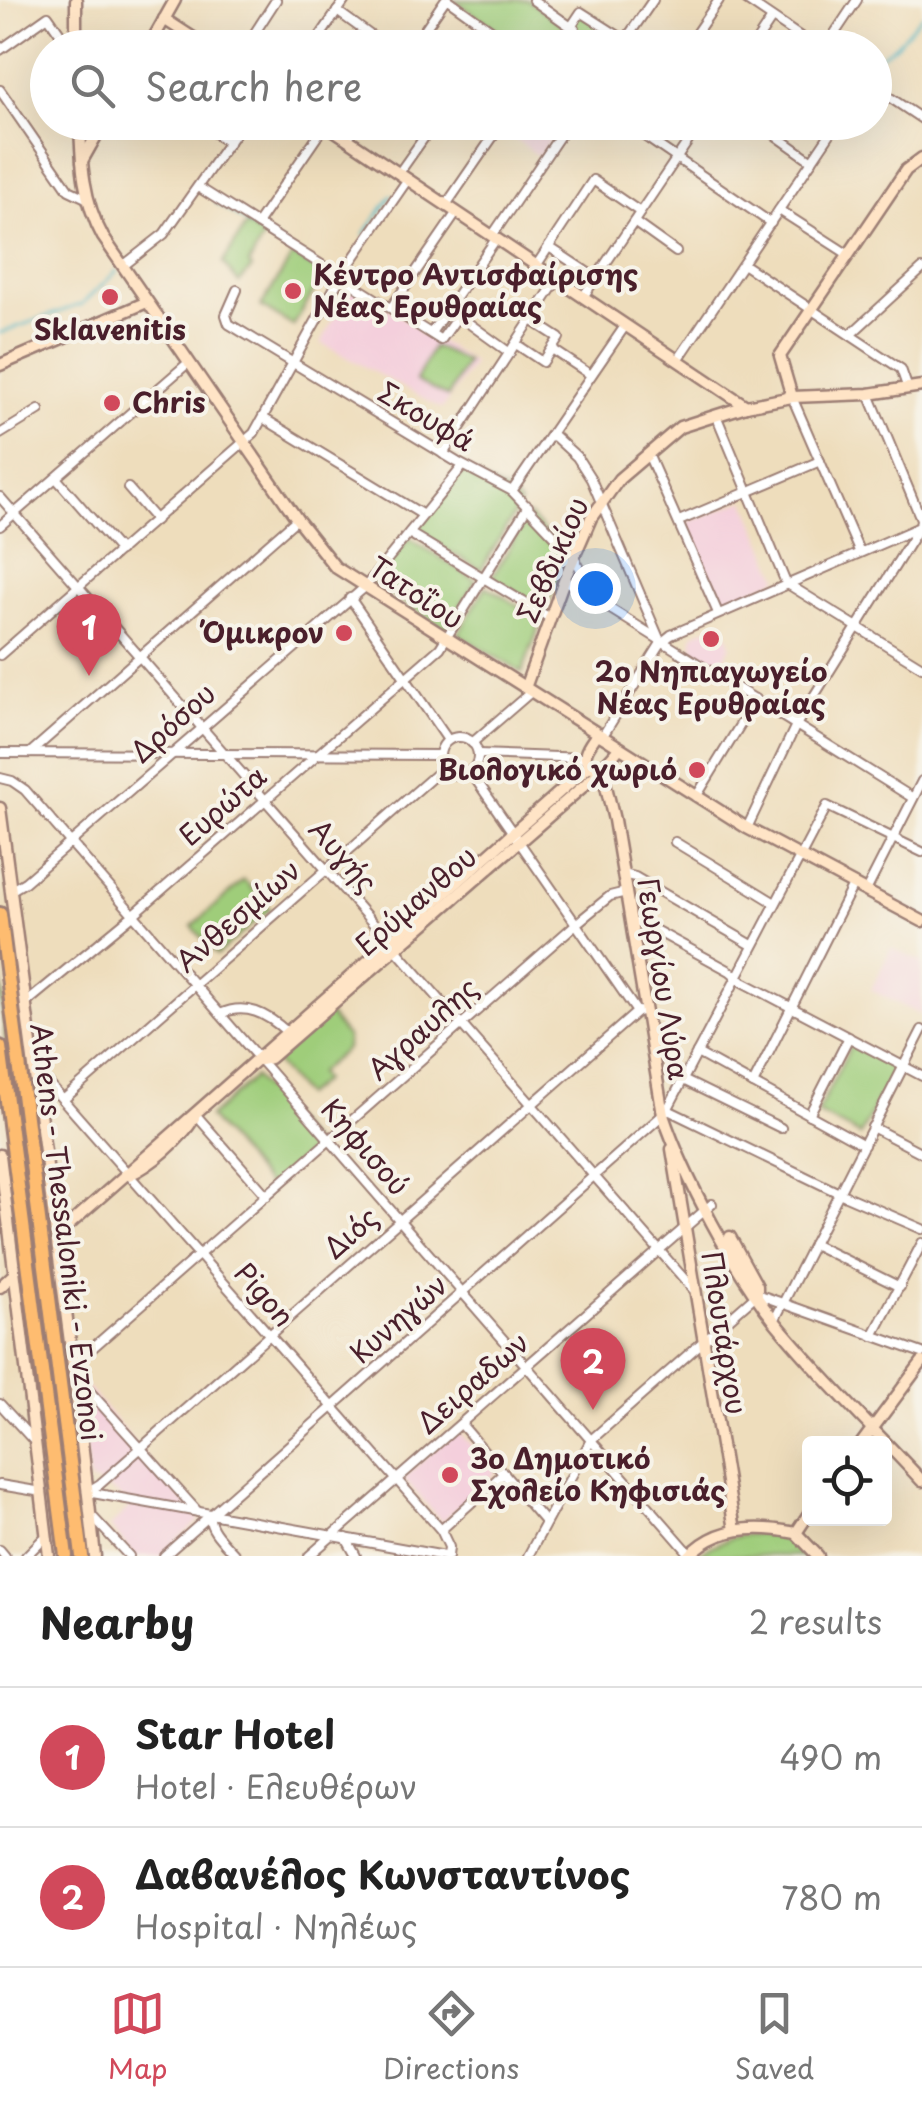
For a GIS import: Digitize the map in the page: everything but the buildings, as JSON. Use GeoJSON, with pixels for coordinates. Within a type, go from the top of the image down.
{"type":"FeatureCollection","features":[{"type":"Feature","properties":{"kind":"highway","name":"Athens - Thessaloniki - Evzonoi"},"geometry":{"type":"LineString","coordinates":[[0,914],[90,1553]]}},
{"type":"Feature","properties":{"kind":"highway","name":"Athens - Thessaloniki - Evzonoi"},"geometry":{"type":"LineString","coordinates":[[0,1047],[66,1556]]}},
{"type":"Feature","properties":{"kind":"main road"},"geometry":{"type":"LineString","coordinates":[[158,30],[175,0]]}},
{"type":"Feature","properties":{"kind":"main road"},"geometry":{"type":"LineString","coordinates":[[74,4],[75,30]]}},
{"type":"Feature","properties":{"kind":"main road"},"geometry":{"type":"LineString","coordinates":[[164,19],[181,30]]}},
{"type":"Feature","properties":{"kind":"main road","name":"Τατοΐου"},"geometry":{"type":"LineString","coordinates":[[80,140],[88,199],[98,228],[188,363],[334,567],[747,828],[922,921]]}},
{"type":"Feature","properties":{"kind":"main road"},"geometry":{"type":"LineString","coordinates":[[81,162],[94,140]]}},
{"type":"Feature","properties":{"kind":"main road"},"geometry":{"type":"LineString","coordinates":[[350,140],[746,406]]}},
{"type":"Feature","properties":{"kind":"main road"},"geometry":{"type":"LineString","coordinates":[[792,397],[780,356],[906,170],[920,163]]}},
{"type":"Feature","properties":{"kind":"main road"},"geometry":{"type":"LineString","coordinates":[[0,365],[147,302]]}},
{"type":"Feature","properties":{"kind":"main road","name":"Σεβδικίου"},"geometry":{"type":"LineString","coordinates":[[528,690],[564,580],[602,502],[619,479],[680,427],[746,406],[792,397],[868,394],[922,386]]}},
{"type":"Feature","properties":{"kind":"main road"},"geometry":{"type":"LineString","coordinates":[[721,414],[725,392]]}},
{"type":"Feature","properties":{"kind":"main road"},"geometry":{"type":"LineString","coordinates":[[595,764],[600,735]]}},
{"type":"Feature","properties":{"kind":"main road","name":"Ερύμανθου"},"geometry":{"type":"LineString","coordinates":[[62,1231],[287,1032],[516,838],[595,764],[619,748]]}},
{"type":"Feature","properties":{"kind":"main road","name":"Γεωργίου Λύρα"},"geometry":{"type":"LineString","coordinates":[[595,764],[614,820],[641,1011],[673,1143],[684,1152],[709,1206],[758,1286],[758,1294],[774,1321],[922,1481]]}},
{"type":"Feature","properties":{"kind":"main road"},"geometry":{"type":"LineString","coordinates":[[0,808],[74,1369],[90,1514],[90,1553]]}},
{"type":"Feature","properties":{"kind":"main road","name":"Ερύμανθου"},"geometry":{"type":"LineString","coordinates":[[259,1060],[270,1058],[392,945]]}},
{"type":"Feature","properties":{"kind":"main road","name":"Πλουτάρχου"},"geometry":{"type":"LineString","coordinates":[[673,1143],[672,1161],[735,1530]]}},
{"type":"Feature","properties":{"kind":"main road"},"geometry":{"type":"LineString","coordinates":[[0,1156],[49,1556]]}},
{"type":"Feature","properties":{"kind":"main road"},"geometry":{"type":"LineString","coordinates":[[0,1287],[12,1276]]}},
{"type":"Feature","properties":{"kind":"main road"},"geometry":{"type":"LineString","coordinates":[[866,1436],[922,1362]]}},
{"type":"Feature","properties":{"kind":"main road"},"geometry":{"type":"LineString","coordinates":[[796,1532],[802,1523]]}},
{"type":"Feature","properties":{"kind":"main road"},"geometry":{"type":"LineString","coordinates":[[689,1555],[715,1536],[735,1530],[765,1529],[796,1532],[818,1556]]}},
{"type":"Feature","properties":{"kind":"street"},"geometry":{"type":"LineString","coordinates":[[257,30],[276,0]]}},
{"type":"Feature","properties":{"kind":"street"},"geometry":{"type":"LineString","coordinates":[[324,30],[345,0]]}},
{"type":"Feature","properties":{"kind":"street"},"geometry":{"type":"LineString","coordinates":[[425,30],[447,0],[491,30]]}},
{"type":"Feature","properties":{"kind":"street"},"geometry":{"type":"LineString","coordinates":[[532,0],[575,30]]}},
{"type":"Feature","properties":{"kind":"street"},"geometry":{"type":"LineString","coordinates":[[632,30],[652,0]]}},
{"type":"Feature","properties":{"kind":"street"},"geometry":{"type":"LineString","coordinates":[[698,30],[719,0]]}},
{"type":"Feature","properties":{"kind":"street"},"geometry":{"type":"LineString","coordinates":[[746,0],[790,30]]}},
{"type":"Feature","properties":{"kind":"street"},"geometry":{"type":"LineString","coordinates":[[836,30],[855,1]]}},
{"type":"Feature","properties":{"kind":"street"},"geometry":{"type":"LineString","coordinates":[[337,11],[363,30]]}},
{"type":"Feature","properties":{"kind":"street"},"geometry":{"type":"LineString","coordinates":[[571,27],[581,12],[605,30]]}},
{"type":"Feature","properties":{"kind":"street"},"geometry":{"type":"LineString","coordinates":[[0,50],[48,16],[58,30]]}},
{"type":"Feature","properties":{"kind":"street"},"geometry":{"type":"LineString","coordinates":[[764,30],[772,18]]}},
{"type":"Feature","properties":{"kind":"street"},"geometry":{"type":"LineString","coordinates":[[0,90],[30,134]]}},
{"type":"Feature","properties":{"kind":"street"},"geometry":{"type":"LineString","coordinates":[[892,99],[922,119]]}},
{"type":"Feature","properties":{"kind":"street"},"geometry":{"type":"LineString","coordinates":[[34,140],[68,190],[88,199]]}},
{"type":"Feature","properties":{"kind":"street"},"geometry":{"type":"LineString","coordinates":[[225,140],[229,143]]}},
{"type":"Feature","properties":{"kind":"street"},"geometry":{"type":"LineString","coordinates":[[122,266],[160,238],[231,140]]}},
{"type":"Feature","properties":{"kind":"street"},"geometry":{"type":"LineString","coordinates":[[257,224],[313,140]]}},
{"type":"Feature","properties":{"kind":"street"},"geometry":{"type":"LineString","coordinates":[[0,654],[244,443],[263,418],[341,276],[425,140]]}},
{"type":"Feature","properties":{"kind":"street"},"geometry":{"type":"LineString","coordinates":[[446,205],[491,140]]}},
{"type":"Feature","properties":{"kind":"street"},"geometry":{"type":"LineString","coordinates":[[430,333],[557,140]]}},
{"type":"Feature","properties":{"kind":"street"},"geometry":{"type":"LineString","coordinates":[[652,140],[771,222]]}},
{"type":"Feature","properties":{"kind":"street"},"geometry":{"type":"LineString","coordinates":[[583,297],[689,140]]}},
{"type":"Feature","properties":{"kind":"street"},"geometry":{"type":"LineString","coordinates":[[782,140],[812,161]]}},
{"type":"Feature","properties":{"kind":"street"},"geometry":{"type":"LineString","coordinates":[[678,360],[826,140]]}},
{"type":"Feature","properties":{"kind":"street"},"geometry":{"type":"LineString","coordinates":[[536,266],[593,180],[640,212]]}},
{"type":"Feature","properties":{"kind":"street"},"geometry":{"type":"LineString","coordinates":[[198,186],[442,340],[458,316]]}},
{"type":"Feature","properties":{"kind":"street"},"geometry":{"type":"LineString","coordinates":[[779,210],[849,255]]}},
{"type":"Feature","properties":{"kind":"street"},"geometry":{"type":"LineString","coordinates":[[391,308],[457,212]]}},
{"type":"Feature","properties":{"kind":"street"},"geometry":{"type":"LineString","coordinates":[[634,222],[676,252]]}},
{"type":"Feature","properties":{"kind":"street"},"geometry":{"type":"LineString","coordinates":[[549,246],[596,278]]}},
{"type":"Feature","properties":{"kind":"street"},"geometry":{"type":"LineString","coordinates":[[743,264],[901,369],[908,388]]}},
{"type":"Feature","properties":{"kind":"street"},"geometry":{"type":"LineString","coordinates":[[850,335],[922,269]]}},
{"type":"Feature","properties":{"kind":"street"},"geometry":{"type":"LineString","coordinates":[[443,454],[557,280]]}},
{"type":"Feature","properties":{"kind":"street","name":"Σκουφά"},"geometry":{"type":"LineString","coordinates":[[237,290],[226,315],[229,324],[463,466],[512,490],[574,555],[597,602]]}},
{"type":"Feature","properties":{"kind":"street"},"geometry":{"type":"LineString","coordinates":[[448,308],[543,362],[560,338],[531,320]]}},
{"type":"Feature","properties":{"kind":"street"},"geometry":{"type":"LineString","coordinates":[[512,490],[626,326]]}},
{"type":"Feature","properties":{"kind":"street"},"geometry":{"type":"LineString","coordinates":[[552,349],[591,375]]}},
{"type":"Feature","properties":{"kind":"street"},"geometry":{"type":"LineString","coordinates":[[0,526],[188,363]]}},
{"type":"Feature","properties":{"kind":"street"},"geometry":{"type":"LineString","coordinates":[[747,828],[796,725],[921,527],[868,394]]}},
{"type":"Feature","properties":{"kind":"street"},"geometry":{"type":"LineString","coordinates":[[792,397],[859,551]]}},
{"type":"Feature","properties":{"kind":"street"},"geometry":{"type":"LineString","coordinates":[[0,434],[39,410]]}},
{"type":"Feature","properties":{"kind":"street"},"geometry":{"type":"LineString","coordinates":[[721,414],[746,493],[786,583],[922,666]]}},
{"type":"Feature","properties":{"kind":"street"},"geometry":{"type":"LineString","coordinates":[[263,418],[422,515]]}},
{"type":"Feature","properties":{"kind":"street"},"geometry":{"type":"LineString","coordinates":[[552,434],[576,458],[602,502],[662,643]]}},
{"type":"Feature","properties":{"kind":"street"},"geometry":{"type":"LineString","coordinates":[[648,454],[718,613]]}},
{"type":"Feature","properties":{"kind":"street"},"geometry":{"type":"LineString","coordinates":[[679,521],[820,461]]}},
{"type":"Feature","properties":{"kind":"street","name":"Δρόσου"},"geometry":{"type":"LineString","coordinates":[[10,891],[70,844],[365,587],[463,466]]}},
{"type":"Feature","properties":{"kind":"street"},"geometry":{"type":"LineString","coordinates":[[56,478],[120,550]]}},
{"type":"Feature","properties":{"kind":"street"},"geometry":{"type":"LineString","coordinates":[[128,488],[156,520]]}},
{"type":"Feature","properties":{"kind":"street","name":"Αυγής"},"geometry":{"type":"LineString","coordinates":[[0,497],[693,1289]]}},
{"type":"Feature","properties":{"kind":"street","name":"Ευρώτα"},"geometry":{"type":"LineString","coordinates":[[26,1003],[133,915],[447,640],[528,506]]}},
{"type":"Feature","properties":{"kind":"street"},"geometry":{"type":"LineString","coordinates":[[30,753],[297,518]]}},
{"type":"Feature","properties":{"kind":"street"},"geometry":{"type":"LineString","coordinates":[[600,735],[670,635],[921,527]]}},
{"type":"Feature","properties":{"kind":"street"},"geometry":{"type":"LineString","coordinates":[[409,533],[550,618]]}},
{"type":"Feature","properties":{"kind":"street"},"geometry":{"type":"LineString","coordinates":[[564,580],[913,798]]}},
{"type":"Feature","properties":{"kind":"street"},"geometry":{"type":"LineString","coordinates":[[350,598],[448,740]]}},
{"type":"Feature","properties":{"kind":"street"},"geometry":{"type":"LineString","coordinates":[[472,743],[528,690]]}},
{"type":"Feature","properties":{"kind":"street"},"geometry":{"type":"LineString","coordinates":[[696,797],[756,700]]}},
{"type":"Feature","properties":{"kind":"street"},"geometry":{"type":"LineString","coordinates":[[470,771],[456,774],[444,767],[440,754],[448,740],[461,737],[472,743],[478,754]]}},
{"type":"Feature","properties":{"kind":"street"},"geometry":{"type":"LineString","coordinates":[[0,753],[440,754]]}},
{"type":"Feature","properties":{"kind":"street"},"geometry":{"type":"LineString","coordinates":[[478,754],[595,764]]}},
{"type":"Feature","properties":{"kind":"street"},"geometry":{"type":"LineString","coordinates":[[470,771],[478,754]]}},
{"type":"Feature","properties":{"kind":"street","name":"Ανθεσμίων"},"geometry":{"type":"LineString","coordinates":[[63,1100],[444,767]]}},
{"type":"Feature","properties":{"kind":"street"},"geometry":{"type":"LineString","coordinates":[[470,771],[641,1011]]}},
{"type":"Feature","properties":{"kind":"street","name":"Κηφισού"},"geometry":{"type":"LineString","coordinates":[[0,778],[24,790],[689,1555]]}},
{"type":"Feature","properties":{"kind":"street"},"geometry":{"type":"LineString","coordinates":[[866,891],[921,785]]}},
{"type":"Feature","properties":{"kind":"street"},"geometry":{"type":"LineString","coordinates":[[922,852],[829,806],[666,1112],[922,1229]]}},
{"type":"Feature","properties":{"kind":"street"},"geometry":{"type":"LineString","coordinates":[[676,842],[775,903]]}},
{"type":"Feature","properties":{"kind":"street"},"geometry":{"type":"LineString","coordinates":[[623,874],[635,877],[752,945]]}},
{"type":"Feature","properties":{"kind":"street"},"geometry":{"type":"LineString","coordinates":[[753,1084],[853,884]]}},
{"type":"Feature","properties":{"kind":"street","name":"Αγραυλης"},"geometry":{"type":"LineString","coordinates":[[74,1369],[577,923],[610,896],[626,892]]}},
{"type":"Feature","properties":{"kind":"street"},"geometry":{"type":"LineString","coordinates":[[631,922],[642,924],[922,1076]]}},
{"type":"Feature","properties":{"kind":"street"},"geometry":{"type":"LineString","coordinates":[[220,1014],[234,1009],[252,1010],[287,1032]]}},
{"type":"Feature","properties":{"kind":"street","name":"Διός"},"geometry":{"type":"LineString","coordinates":[[87,1492],[641,1011]]}},
{"type":"Feature","properties":{"kind":"street"},"geometry":{"type":"LineString","coordinates":[[774,1321],[922,1030]]}},
{"type":"Feature","properties":{"kind":"street"},"geometry":{"type":"LineString","coordinates":[[809,1114],[848,1037]]}},
{"type":"Feature","properties":{"kind":"street"},"geometry":{"type":"LineString","coordinates":[[697,1053],[864,1144]]}},
{"type":"Feature","properties":{"kind":"street","name":"Pigon"},"geometry":{"type":"LineString","coordinates":[[35,1068],[441,1530],[449,1547],[447,1556]]}},
{"type":"Feature","properties":{"kind":"street"},"geometry":{"type":"LineString","coordinates":[[683,1080],[781,1128]]}},
{"type":"Feature","properties":{"kind":"street","name":"Κυνηγών"},"geometry":{"type":"LineString","coordinates":[[164,1556],[666,1112]]}},
{"type":"Feature","properties":{"kind":"street"},"geometry":{"type":"LineString","coordinates":[[196,1115],[267,1196]]}},
{"type":"Feature","properties":{"kind":"street"},"geometry":{"type":"LineString","coordinates":[[872,1127],[922,1153]]}},
{"type":"Feature","properties":{"kind":"street","name":"Δειραδων"},"geometry":{"type":"LineString","coordinates":[[309,1556],[709,1206]]}},
{"type":"Feature","properties":{"kind":"street"},"geometry":{"type":"LineString","coordinates":[[813,1244],[900,1286]]}},
{"type":"Feature","properties":{"kind":"street"},"geometry":{"type":"LineString","coordinates":[[873,1336],[922,1244]]}},
{"type":"Feature","properties":{"kind":"street"},"geometry":{"type":"LineString","coordinates":[[528,1556],[591,1440],[758,1294],[922,1353]]}},
{"type":"Feature","properties":{"kind":"street"},"geometry":{"type":"LineString","coordinates":[[74,1369],[198,1512]]}},
{"type":"Feature","properties":{"kind":"street"},"geometry":{"type":"LineString","coordinates":[[0,1404],[36,1443]]}},
{"type":"Feature","properties":{"kind":"street"},"geometry":{"type":"LineString","coordinates":[[461,1424],[545,1522]]}},
{"type":"Feature","properties":{"kind":"street"},"geometry":{"type":"LineString","coordinates":[[441,1530],[504,1473]]}},
{"type":"Feature","properties":{"kind":"street"},"geometry":{"type":"LineString","coordinates":[[0,1485],[42,1492]]}},
{"type":"Feature","properties":{"kind":"street"},"geometry":{"type":"LineString","coordinates":[[87,1492],[447,1556]]}},
{"type":"Feature","properties":{"kind":"street"},"geometry":{"type":"LineString","coordinates":[[90,1514],[130,1556]]}},
{"type":"Feature","properties":{"kind":"street"},"geometry":{"type":"LineString","coordinates":[[210,1514],[213,1529],[236,1556]]}},
{"type":"Feature","properties":{"kind":"street"},"geometry":{"type":"LineString","coordinates":[[90,1553],[111,1534]]}},
{"type":"Feature","properties":{"kind":"street"},"geometry":{"type":"LineString","coordinates":[[26,1556],[46,1536]]}},
{"type":"Feature","properties":{"kind":"street"},"geometry":{"type":"LineString","coordinates":[[346,1538],[356,1556]]}},
{"type":"Feature","properties":{"kind":"shaded area"},"geometry":{"type":"Polygon","coordinates":[[[516,140],[550,140],[539,156],[516,140]]]}},
{"type":"Feature","properties":{"kind":"shaded area"},"geometry":{"type":"Polygon","coordinates":[[[352,286],[417,327],[418,334],[426,333],[473,363],[442,409],[321,343],[335,316],[346,311],[343,306],[352,286]]]}},
{"type":"Feature","properties":{"kind":"shaded area"},"geometry":{"type":"Polygon","coordinates":[[[745,500],[779,578],[719,605],[685,523],[745,500]]]}},
{"type":"Feature","properties":{"kind":"shaded area","name":"2ο Νηπιαγωγείο Νέας Ερυθραίας"},"geometry":{"type":"Polygon","coordinates":[[[723,621],[731,645],[719,668],[693,652],[693,634],[723,621]]]}},
{"type":"Feature","properties":{"kind":"shaded area"},"geometry":{"type":"Polygon","coordinates":[[[891,948],[922,962],[921,1015],[871,990],[891,948]]]}},
{"type":"Feature","properties":{"kind":"shaded area"},"geometry":{"type":"Polygon","coordinates":[[[87,1387],[200,1520],[160,1556],[135,1556],[110,1527],[131,1505],[104,1485],[89,1481],[78,1390],[87,1387]]]}},
{"type":"Feature","properties":{"kind":"shaded area","name":"3ο Δημοτικό Σχολείο Κηφισιάς"},"geometry":{"type":"Polygon","coordinates":[[[457,1430],[496,1472],[442,1522],[403,1478],[457,1430]]]}},
{"type":"Feature","properties":{"kind":"green space"},"geometry":{"type":"Polygon","coordinates":[[[453,0],[528,0],[566,26],[579,7],[614,30],[497,30],[453,0]]]}},
{"type":"Feature","properties":{"kind":"green space"},"geometry":{"type":"Polygon","coordinates":[[[246,225],[264,236],[249,264],[252,268],[239,283],[223,263],[246,225]]]}},
{"type":"Feature","properties":{"kind":"green space","name":"Κέντρο Αντισφαίρισης Νέας Ερυθραίας"},"geometry":{"type":"Polygon","coordinates":[[[293,255],[324,275],[293,326],[261,306],[293,255]]]}},
{"type":"Feature","properties":{"kind":"green space"},"geometry":{"type":"Polygon","coordinates":[[[433,346],[466,361],[448,397],[416,381],[433,346]]]}},
{"type":"Feature","properties":{"kind":"green space"},"geometry":{"type":"Polygon","coordinates":[[[464,471],[510,493],[520,504],[481,570],[415,531],[464,471]]]}},
{"type":"Feature","properties":{"kind":"green space"},"geometry":{"type":"Polygon","coordinates":[[[529,515],[566,555],[546,610],[492,577],[529,515]]]}},
{"type":"Feature","properties":{"kind":"green space"},"geometry":{"type":"Polygon","coordinates":[[[409,538],[476,580],[447,629],[372,584],[409,538]]]}},
{"type":"Feature","properties":{"kind":"green space"},"geometry":{"type":"Polygon","coordinates":[[[486,586],[542,620],[522,673],[458,634],[486,586]]]}},
{"type":"Feature","properties":{"kind":"green space"},"geometry":{"type":"Polygon","coordinates":[[[244,880],[270,909],[217,955],[192,926],[244,880]]]}},
{"type":"Feature","properties":{"kind":"green space"},"geometry":{"type":"Polygon","coordinates":[[[0,970],[75,1556],[0,998],[0,970]]]}},
{"type":"Feature","properties":{"kind":"green space"},"geometry":{"type":"Polygon","coordinates":[[[328,1014],[347,1038],[346,1049],[318,1073],[323,1080],[304,1096],[274,1061],[328,1014]]]}},
{"type":"Feature","properties":{"kind":"green space"},"geometry":{"type":"Polygon","coordinates":[[[851,1045],[895,1068],[860,1135],[817,1113],[851,1045]]]}},
{"type":"Feature","properties":{"kind":"green space"},"geometry":{"type":"Polygon","coordinates":[[[254,1077],[315,1147],[269,1187],[209,1117],[254,1077]]]}},
{"type":"Feature","properties":{"kind":"green space"},"geometry":{"type":"Polygon","coordinates":[[[765,1533],[789,1540],[812,1556],[696,1556],[729,1539],[765,1533]]]}},
{"type":"Feature","properties":{"kind":"waterway"},"geometry":{"type":"LineString","coordinates":[[892,48],[922,15]]}},
{"type":"Feature","properties":{"kind":"waterway"},"geometry":{"type":"LineString","coordinates":[[364,235],[392,195]]}},
{"type":"Feature","properties":{"kind":"waterway"},"geometry":{"type":"LineString","coordinates":[[215,202],[331,277]]}},
{"type":"Feature","properties":{"kind":"waterway"},"geometry":{"type":"LineString","coordinates":[[0,333],[82,304],[118,270]]}},
{"type":"Feature","properties":{"kind":"tunnel"},"geometry":{"type":"LineString","coordinates":[[12,1276],[62,1232]]}},
{"type":"Feature","properties":{"kind":"place","name":"Κέντρο Αντισφαίρισης Νέας Ερυθραίας"},"geometry":{"type":"Point","coordinates":[293,291]}},
{"type":"Feature","properties":{"kind":"place","name":"Sklavenitis"},"geometry":{"type":"Point","coordinates":[110,297]}},
{"type":"Feature","properties":{"kind":"place","name":"Chris"},"geometry":{"type":"Point","coordinates":[112,403]}},
{"type":"Feature","properties":{"kind":"place","name":"Όμικρον"},"geometry":{"type":"Point","coordinates":[344,633]}},
{"type":"Feature","properties":{"kind":"place","name":"2ο Νηπιαγωγείο Νέας Ερυθραίας"},"geometry":{"type":"Point","coordinates":[711,639]}},
{"type":"Feature","properties":{"kind":"place","name":"Star Hotel"},"geometry":{"type":"Point","coordinates":[89,676]}},
{"type":"Feature","properties":{"kind":"place","name":"Βιολογικό χωριό"},"geometry":{"type":"Point","coordinates":[697,770]}},
{"type":"Feature","properties":{"kind":"place","name":"Δαβανέλος Κωνσταντίνος"},"geometry":{"type":"Point","coordinates":[593,1410]}},
{"type":"Feature","properties":{"kind":"place","name":"3ο Δημοτικό Σχολείο Κηφισιάς"},"geometry":{"type":"Point","coordinates":[450,1475]}}]}
